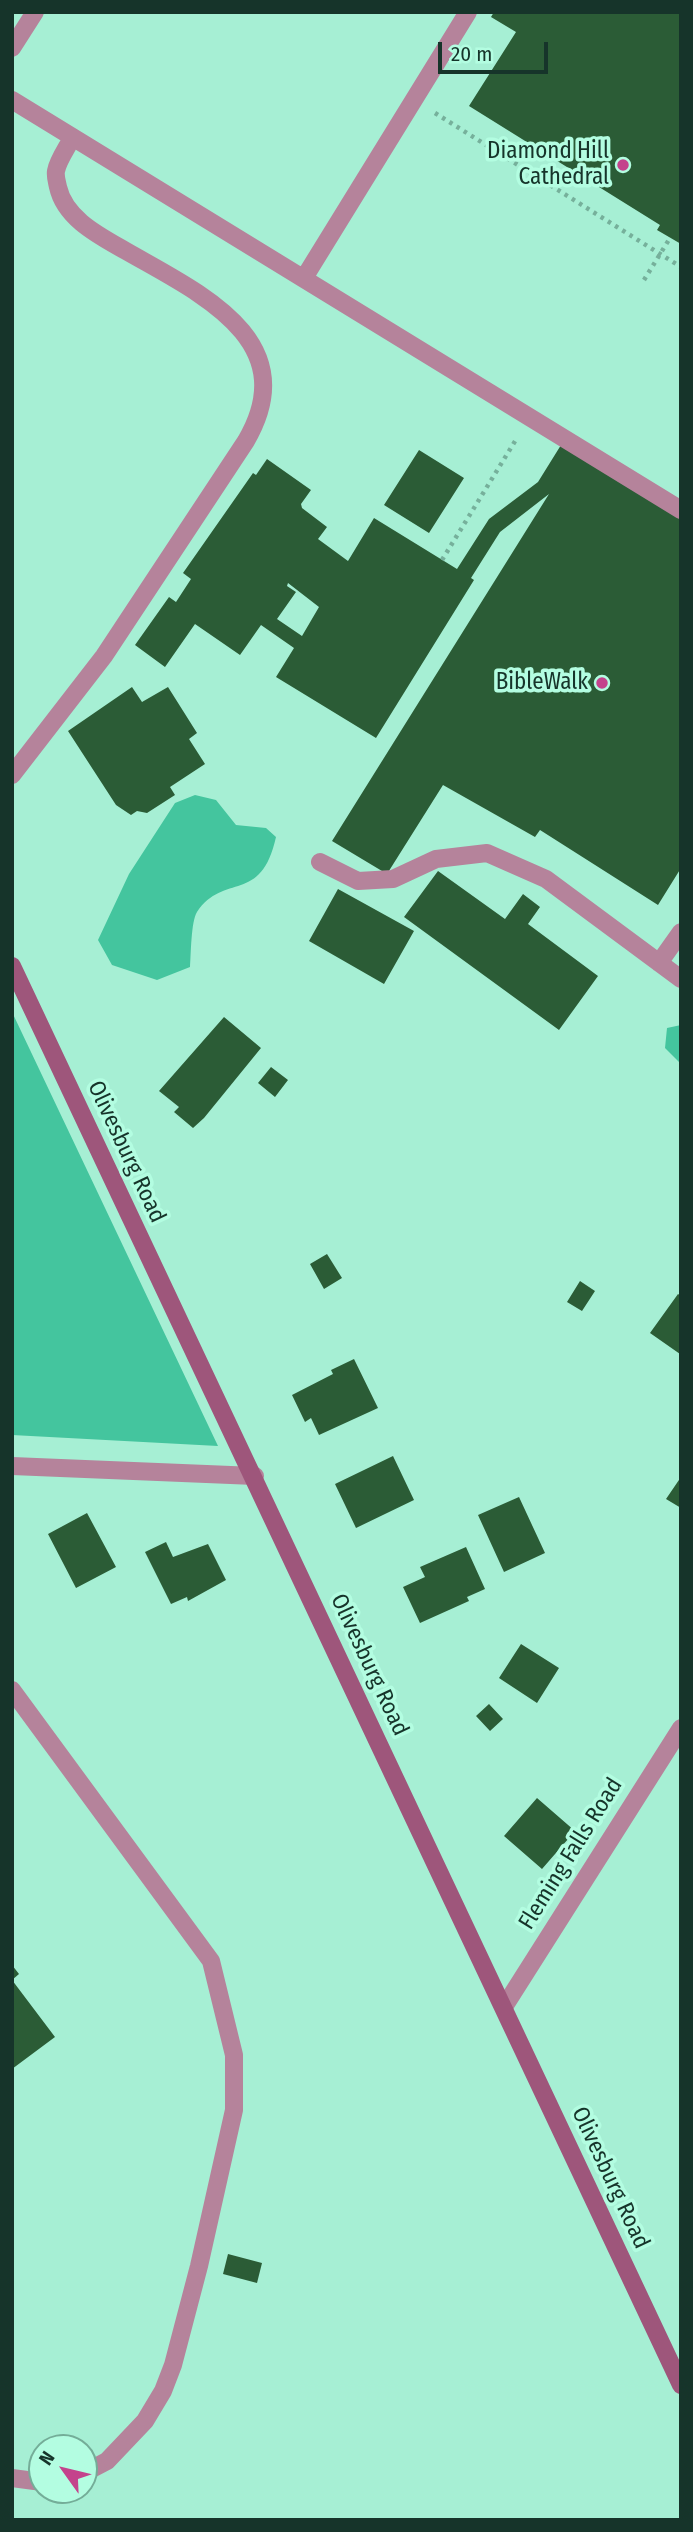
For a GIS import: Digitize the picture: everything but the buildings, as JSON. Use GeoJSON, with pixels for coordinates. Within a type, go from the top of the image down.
{"type":"FeatureCollection","features":[{"type":"Feature","properties":{"kind":"main road","name":"Olivesburg Road"},"geometry":{"type":"LineString","coordinates":[[12,966],[255,1476],[681,2385]]}},
{"type":"Feature","properties":{"kind":"street"},"geometry":{"type":"LineString","coordinates":[[12,48],[35,12]]}},
{"type":"Feature","properties":{"kind":"street"},"geometry":{"type":"LineString","coordinates":[[304,278],[468,12]]}},
{"type":"Feature","properties":{"kind":"street"},"geometry":{"type":"LineString","coordinates":[[12,100],[681,510]]}},
{"type":"Feature","properties":{"kind":"street"},"geometry":{"type":"LineString","coordinates":[[12,775],[104,656],[239,452],[259,418],[264,394],[259,359],[250,340],[235,321],[186,285],[97,235],[76,218],[61,198],[55,173],[72,138]]}},
{"type":"Feature","properties":{"kind":"street"},"geometry":{"type":"LineString","coordinates":[[320,862],[358,881],[393,879],[436,859],[487,853],[546,879],[681,979]]}},
{"type":"Feature","properties":{"kind":"street"},"geometry":{"type":"LineString","coordinates":[[659,963],[681,932]]}},
{"type":"Feature","properties":{"kind":"street"},"geometry":{"type":"LineString","coordinates":[[12,1466],[255,1476]]}},
{"type":"Feature","properties":{"kind":"street"},"geometry":{"type":"LineString","coordinates":[[12,1690],[211,1961],[234,2055],[234,2110],[199,2266],[173,2365],[163,2391],[145,2421],[107,2461],[98,2466]]}},
{"type":"Feature","properties":{"kind":"street","name":"Fleming Falls Road"},"geometry":{"type":"LineString","coordinates":[[503,2007],[681,1728]]}},
{"type":"Feature","properties":{"kind":"path"},"geometry":{"type":"LineString","coordinates":[[429,109],[681,267]]}},
{"type":"Feature","properties":{"kind":"path"},"geometry":{"type":"LineString","coordinates":[[644,280],[670,238]]}},
{"type":"Feature","properties":{"kind":"path"},"geometry":{"type":"LineString","coordinates":[[442,560],[530,418]]}},
{"type":"Feature","properties":{"kind":"green space"},"geometry":{"type":"Polygon","coordinates":[[[195,795],[216,800],[236,825],[266,828],[276,837],[269,858],[261,872],[252,880],[219,893],[197,912],[192,930],[190,967],[157,980],[112,965],[98,940],[129,874],[175,803],[195,795]]]}},
{"type":"Feature","properties":{"kind":"green space"},"geometry":{"type":"Polygon","coordinates":[[[12,1012],[218,1446],[12,1435],[12,1012]]]}},
{"type":"Feature","properties":{"kind":"green space"},"geometry":{"type":"Polygon","coordinates":[[[681,1025],[681,1064],[665,1048],[667,1028],[681,1025]]]}},
{"type":"Feature","properties":{"kind":"place","name":"Diamond Hill Cathedral"},"geometry":{"type":"Point","coordinates":[623,165]}},
{"type":"Feature","properties":{"kind":"place","name":"BibleWalk"},"geometry":{"type":"Point","coordinates":[602,683]}}]}
